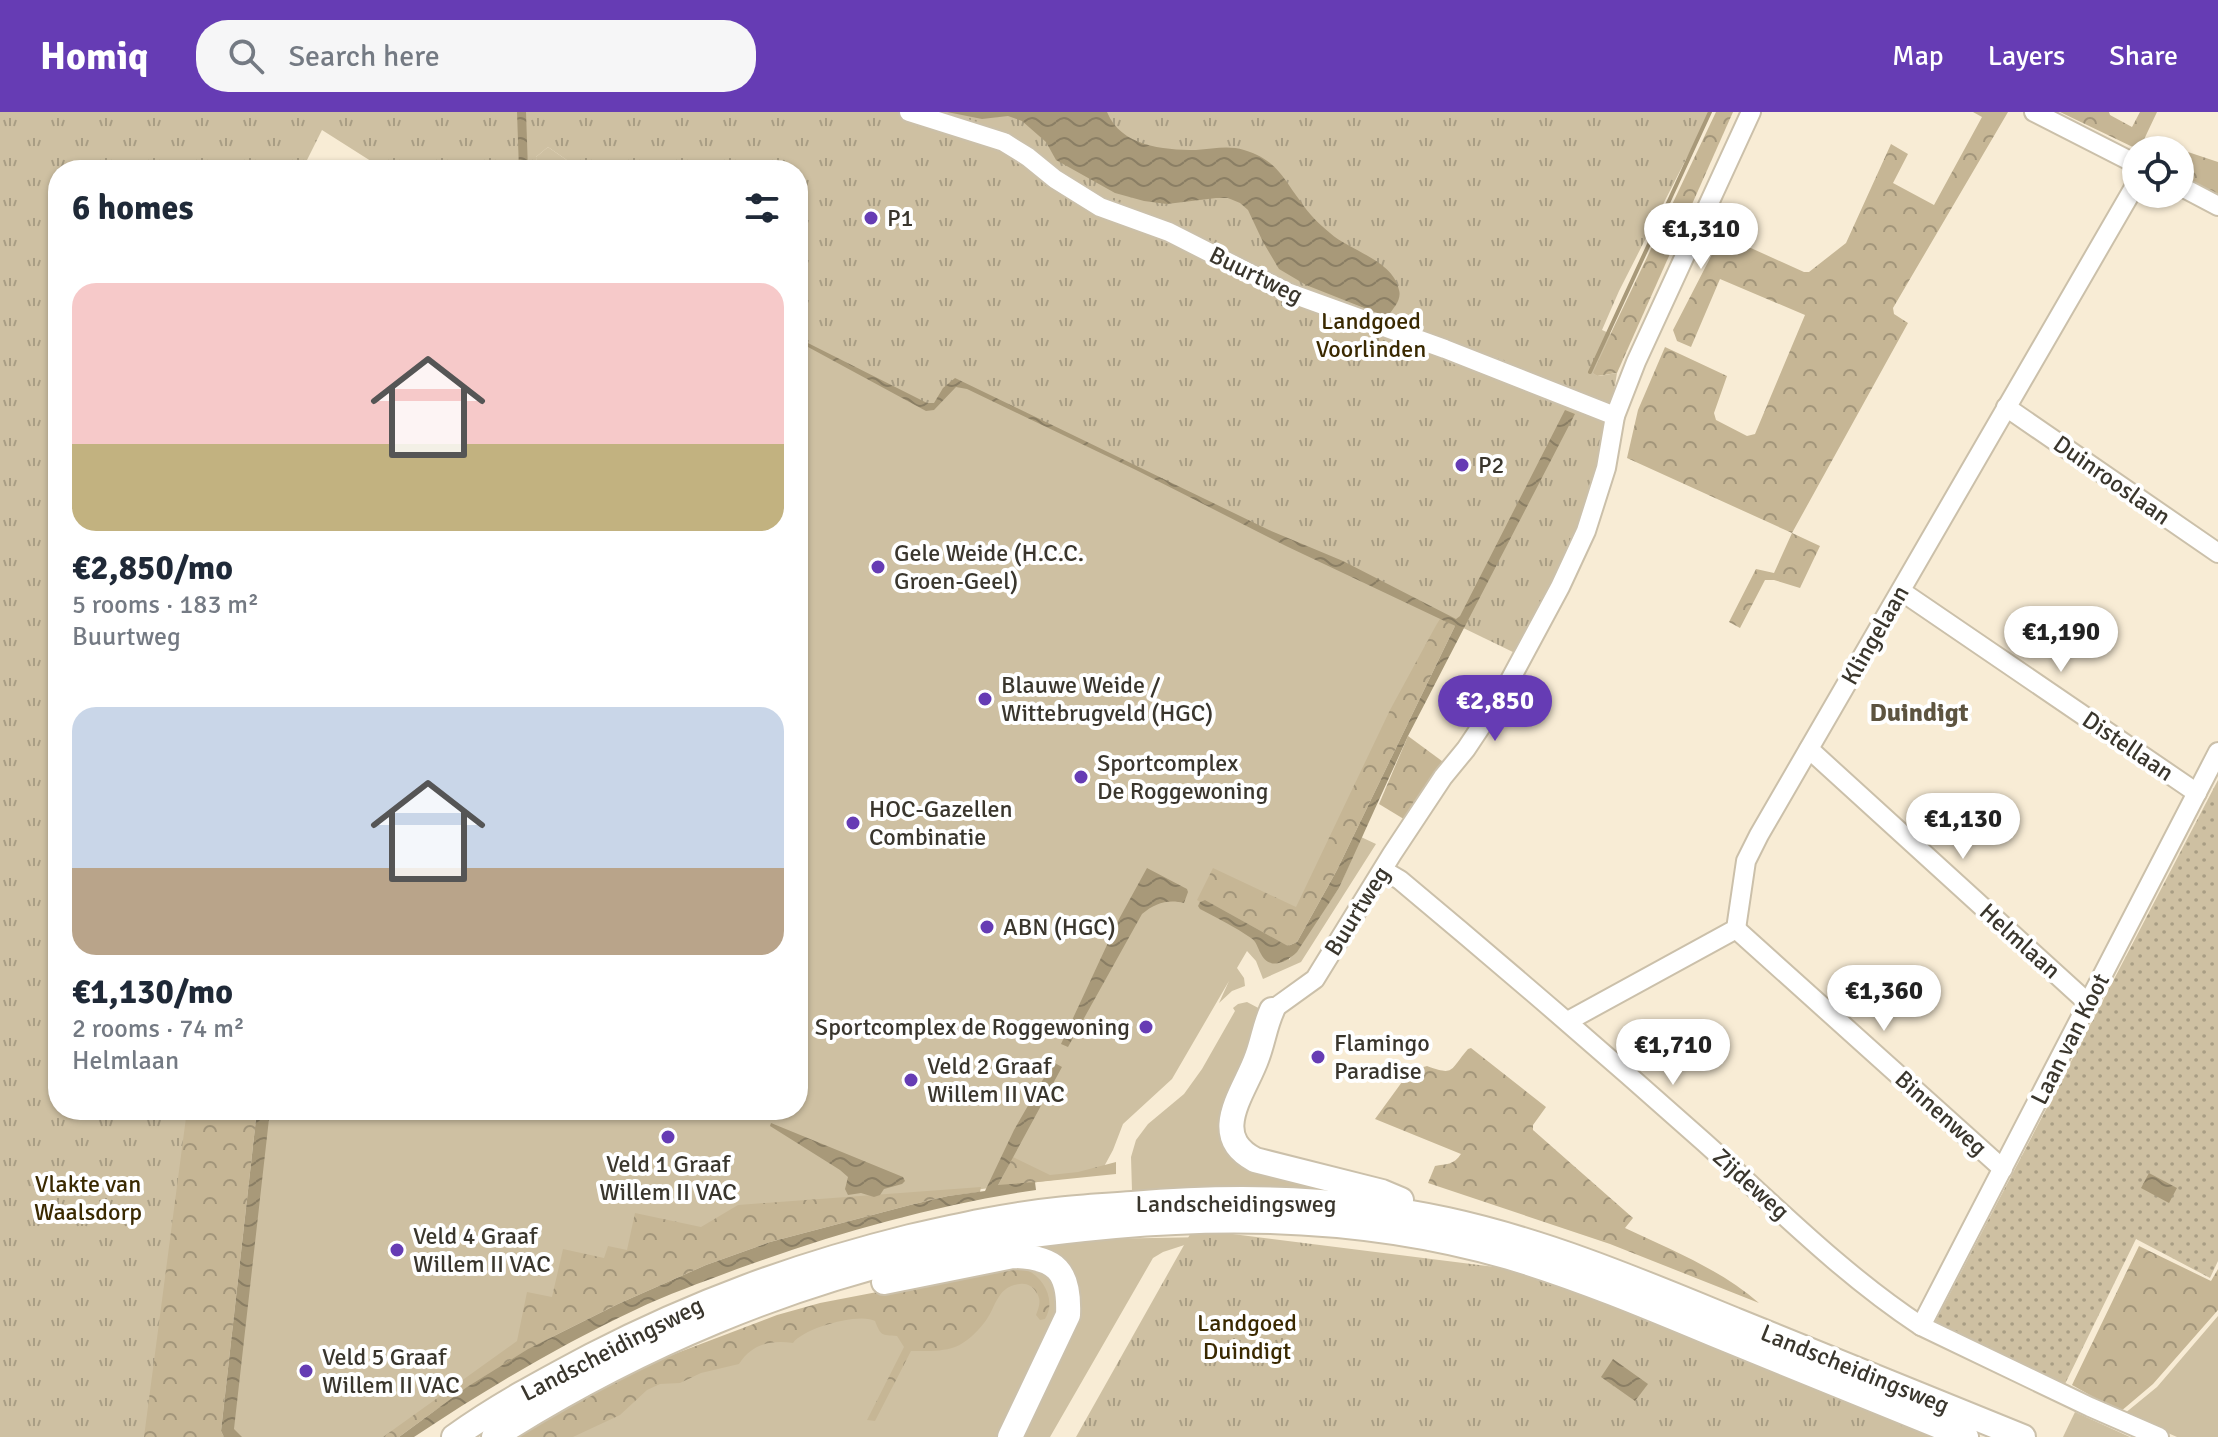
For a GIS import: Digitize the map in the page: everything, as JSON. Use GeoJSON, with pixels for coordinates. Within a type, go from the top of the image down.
{"type":"FeatureCollection","features":[{"type":"Feature","properties":{"kind":"main road"},"geometry":{"type":"LineString","coordinates":[[1272,1010],[1257,1059],[1232,1112],[1232,1134],[1239,1149],[1255,1160],[1382,1192],[1448,1220]]}},
{"type":"Feature","properties":{"kind":"main road","name":"Landscheidingsweg"},"geometry":{"type":"LineString","coordinates":[[454,1437],[542,1382],[637,1332],[707,1301],[857,1250],[955,1226],[1054,1210],[1180,1200],[1276,1199],[1347,1203],[1448,1220],[1578,1257],[2023,1437]]}},
{"type":"Feature","properties":{"kind":"main road","name":"Landscheidingsweg"},"geometry":{"type":"LineString","coordinates":[[494,1437],[551,1401],[645,1352],[791,1293],[953,1248],[1059,1231],[1177,1220],[1343,1224],[1427,1238],[1508,1257],[1646,1306],[1966,1437]]}},
{"type":"Feature","properties":{"kind":"main road"},"geometry":{"type":"LineString","coordinates":[[791,1293],[841,1291],[1013,1256],[1034,1256],[1050,1262],[1062,1276],[1069,1296],[1068,1315],[1010,1437]]}},
{"type":"Feature","properties":{"kind":"street","name":"Buurtweg"},"geometry":{"type":"LineString","coordinates":[[909,112],[1004,142],[1100,207],[1169,232],[1287,292],[1445,349],[1615,416]]}},
{"type":"Feature","properties":{"kind":"street","name":"Buurtweg"},"geometry":{"type":"LineString","coordinates":[[1272,1010],[1315,979],[1443,777],[1502,695],[1560,587],[1586,531],[1606,468],[1615,416],[1636,362],[1751,112]]}},
{"type":"Feature","properties":{"kind":"street"},"geometry":{"type":"LineString","coordinates":[[2034,112],[2122,157]]}},
{"type":"Feature","properties":{"kind":"street"},"geometry":{"type":"LineString","coordinates":[[2194,193],[2218,206]]}},
{"type":"Feature","properties":{"kind":"street","name":"Klingelaan"},"geometry":{"type":"LineString","coordinates":[[1736,929],[1746,861],[2122,208]]}},
{"type":"Feature","properties":{"kind":"street","name":"Duinrooslaan"},"geometry":{"type":"LineString","coordinates":[[2006,407],[2218,553]]}},
{"type":"Feature","properties":{"kind":"street","name":"Distellaan"},"geometry":{"type":"LineString","coordinates":[[1901,591],[2197,793]]}},
{"type":"Feature","properties":{"kind":"street","name":"Helmlaan"},"geometry":{"type":"LineString","coordinates":[[1809,749],[2089,1004]]}},
{"type":"Feature","properties":{"kind":"street","name":"Laan van Koot"},"geometry":{"type":"LineString","coordinates":[[1921,1326],[2218,752]]}},
{"type":"Feature","properties":{"kind":"street","name":"Zijdeweg"},"geometry":{"type":"LineString","coordinates":[[1383,870],[1400,880],[1568,1021],[1845,1268],[1921,1326],[2159,1437]]}},
{"type":"Feature","properties":{"kind":"street"},"geometry":{"type":"LineString","coordinates":[[1568,1021],[1736,929]]}},
{"type":"Feature","properties":{"kind":"street","name":"Binnenweg"},"geometry":{"type":"LineString","coordinates":[[1736,929],[2003,1169]]}},
{"type":"Feature","properties":{"kind":"green space","name":"Landgoed Voorlinden"},"geometry":{"type":"Polygon","coordinates":[[[0,112],[1710,112],[1602,330],[1611,334],[1593,373],[1598,376],[1617,373],[1595,485],[1572,551],[1517,654],[956,382],[935,406],[929,408],[808,344],[808,160],[567,160],[548,147],[536,160],[369,160],[322,130],[307,160],[48,160],[48,1120],[186,1120],[144,1437],[0,1437],[0,112]]]}},
{"type":"Feature","properties":{"kind":"green space"},"geometry":{"type":"Polygon","coordinates":[[[1716,112],[1733,112],[1617,373],[1597,376],[1592,373],[1716,112]]]}},
{"type":"Feature","properties":{"kind":"green space"},"geometry":{"type":"Polygon","coordinates":[[[1973,112],[2008,112],[1893,308],[1894,314],[1908,323],[1792,533],[1627,458],[1638,410],[1665,347],[1727,376],[1714,413],[1716,420],[1747,436],[1755,434],[1805,315],[1720,279],[1691,347],[1677,341],[1673,330],[1722,235],[1809,272],[1846,243],[1891,144],[1908,154],[1893,183],[1934,205],[1982,117],[1973,112]]]}},
{"type":"Feature","properties":{"kind":"green space"},"geometry":{"type":"Polygon","coordinates":[[[2060,112],[2109,112],[2132,127],[2140,112],[2157,112],[2146,136],[2122,136],[2122,142],[2060,112]]]}},
{"type":"Feature","properties":{"kind":"green space"},"geometry":{"type":"Polygon","coordinates":[[[548,147],[567,160],[536,160],[548,147]]]}},
{"type":"Feature","properties":{"kind":"green space"},"geometry":{"type":"Polygon","coordinates":[[[2194,154],[2218,162],[2218,197],[2194,185],[2194,154]]]}},
{"type":"Feature","properties":{"kind":"green space","name":"Sportcomplex De Roggewoning"},"geometry":{"type":"Polygon","coordinates":[[[808,342],[956,381],[1441,616],[1290,936],[1289,960],[1339,888],[1361,837],[1376,844],[1301,962],[1263,979],[1256,961],[1247,951],[1237,968],[1245,986],[1232,991],[1219,1003],[1229,981],[1172,1079],[1123,1124],[1100,1174],[974,1190],[696,1245],[393,1437],[227,1437],[262,1120],[808,1120],[808,342]]]}},
{"type":"Feature","properties":{"kind":"green space"},"geometry":{"type":"Polygon","coordinates":[[[1792,533],[1820,546],[1800,588],[1765,580],[1740,628],[1729,622],[1756,569],[1774,573],[1792,533]]]}},
{"type":"Feature","properties":{"kind":"green space"},"geometry":{"type":"Polygon","coordinates":[[[1440,618],[1455,626],[1337,870],[1297,942],[1288,946],[1205,900],[1197,900],[1213,868],[1296,907],[1390,710],[1440,618]]]}},
{"type":"Feature","properties":{"kind":"green space"},"geometry":{"type":"Polygon","coordinates":[[[1408,736],[1446,764],[1407,821],[1379,804],[1408,736]]]}},
{"type":"Feature","properties":{"kind":"green space"},"geometry":{"type":"Polygon","coordinates":[[[2218,780],[2218,1261],[2210,1278],[2136,1239],[2065,1384],[1935,1322],[2218,780]]]}},
{"type":"Feature","properties":{"kind":"green space"},"geometry":{"type":"Polygon","coordinates":[[[1247,1002],[1264,1011],[1223,1134],[1376,1196],[1234,1189],[1132,1191],[1131,1157],[1136,1140],[1148,1124],[1184,1094],[1202,1069],[1235,1011],[1233,1008],[1247,1002]]]}},
{"type":"Feature","properties":{"kind":"green space"},"geometry":{"type":"Polygon","coordinates":[[[1471,1048],[1546,1107],[1533,1125],[1533,1130],[1633,1218],[1625,1228],[1712,1270],[1759,1303],[1610,1244],[1428,1183],[1435,1166],[1453,1162],[1461,1154],[1375,1119],[1410,1071],[1427,1066],[1451,1070],[1471,1048]]]}},
{"type":"Feature","properties":{"kind":"green space"},"geometry":{"type":"Polygon","coordinates":[[[164,1120],[256,1120],[221,1431],[224,1437],[132,1437],[164,1120]]]}},
{"type":"Feature","properties":{"kind":"green space"},"geometry":{"type":"Polygon","coordinates":[[[1013,1157],[1050,1175],[1078,1172],[1116,1162],[1116,1174],[998,1186],[1013,1157]]]}},
{"type":"Feature","properties":{"kind":"green space"},"geometry":{"type":"Polygon","coordinates":[[[981,1187],[980,1192],[910,1205],[770,1242],[706,1265],[528,1349],[467,1387],[399,1437],[383,1437],[517,1341],[527,1292],[552,1297],[563,1249],[604,1258],[608,1246],[627,1250],[635,1213],[701,1227],[738,1205],[981,1187]]]}},
{"type":"Feature","properties":{"kind":"green space","name":"Landgoed Duindigt"},"geometry":{"type":"Polygon","coordinates":[[[1193,1229],[1511,1269],[1728,1349],[1789,1379],[1935,1437],[1076,1437],[1193,1229]]]}},
{"type":"Feature","properties":{"kind":"green space"},"geometry":{"type":"Polygon","coordinates":[[[1209,1237],[1153,1258],[1050,1437],[518,1437],[553,1412],[1022,1246],[1097,1239],[1209,1237]]]}},
{"type":"Feature","properties":{"kind":"green space"},"geometry":{"type":"Polygon","coordinates":[[[2139,1246],[2211,1281],[2218,1269],[2218,1310],[2153,1384],[2120,1412],[2072,1385],[2139,1246]]]}},
{"type":"Feature","properties":{"kind":"green space"},"geometry":{"type":"Polygon","coordinates":[[[1007,1267],[1027,1270],[1044,1285],[1049,1298],[1045,1319],[1040,1320],[1036,1315],[1039,1298],[1035,1290],[1020,1284],[1006,1289],[984,1323],[963,1343],[944,1350],[911,1351],[875,1421],[867,1420],[904,1347],[897,1336],[880,1332],[875,1321],[857,1319],[819,1327],[793,1343],[762,1345],[739,1364],[701,1373],[680,1383],[660,1384],[647,1390],[620,1415],[573,1437],[509,1437],[619,1375],[777,1315],[820,1303],[1007,1267]]]}},
{"type":"Feature","properties":{"kind":"green space"},"geometry":{"type":"Polygon","coordinates":[[[2218,1316],[2218,1437],[2177,1437],[2124,1414],[2157,1387],[2218,1316]]]}},
{"type":"Feature","properties":{"kind":"green space"},"geometry":{"type":"Polygon","coordinates":[[[2075,1412],[2130,1437],[2063,1437],[2075,1412]]]}},
{"type":"Feature","properties":{"kind":"water"},"geometry":{"type":"Polygon","coordinates":[[[517,112],[526,112],[528,160],[519,160],[517,112]]]}},
{"type":"Feature","properties":{"kind":"water"},"geometry":{"type":"Polygon","coordinates":[[[947,112],[1107,112],[1122,132],[1144,144],[1183,150],[1232,148],[1255,154],[1278,170],[1307,211],[1326,230],[1388,271],[1399,290],[1398,301],[1387,317],[1306,285],[1279,269],[1248,210],[1240,203],[1228,198],[1216,198],[1167,204],[1115,193],[1056,160],[1046,142],[1022,121],[1008,116],[982,119],[947,112]]]}},
{"type":"Feature","properties":{"kind":"water"},"geometry":{"type":"Polygon","coordinates":[[[808,343],[927,403],[934,403],[943,388],[955,378],[1269,530],[1343,561],[1456,619],[1565,410],[1575,414],[1408,736],[1339,888],[1297,952],[1284,962],[1269,962],[1253,940],[1200,909],[1200,902],[1205,900],[1288,946],[1297,942],[1337,870],[1455,626],[967,389],[956,387],[934,410],[926,411],[808,347],[808,343]]]}},
{"type":"Feature","properties":{"kind":"water"},"geometry":{"type":"Polygon","coordinates":[[[1147,868],[1187,889],[1184,903],[1162,903],[1142,914],[1068,1047],[1061,1044],[1119,919],[1147,868]]]}},
{"type":"Feature","properties":{"kind":"water"},"geometry":{"type":"Polygon","coordinates":[[[1053,1062],[1062,1067],[998,1185],[1035,1182],[1036,1190],[884,1222],[773,1256],[686,1288],[606,1324],[550,1354],[414,1437],[399,1437],[467,1387],[528,1349],[706,1265],[770,1242],[910,1205],[985,1191],[1014,1130],[1053,1062]]]}},
{"type":"Feature","properties":{"kind":"water"},"geometry":{"type":"Polygon","coordinates":[[[256,1120],[269,1120],[234,1429],[242,1437],[224,1437],[221,1431],[256,1120]]]}},
{"type":"Feature","properties":{"kind":"water"},"geometry":{"type":"Polygon","coordinates":[[[771,1123],[903,1177],[905,1181],[884,1189],[874,1197],[861,1193],[848,1195],[845,1189],[848,1177],[770,1126],[771,1123]]]}},
{"type":"Feature","properties":{"kind":"water"},"geometry":{"type":"Polygon","coordinates":[[[2149,1173],[2177,1188],[2169,1203],[2141,1188],[2149,1173]]]}},
{"type":"Feature","properties":{"kind":"water"},"geometry":{"type":"Polygon","coordinates":[[[1613,1359],[1648,1384],[1635,1401],[1601,1377],[1613,1359]]]}},
{"type":"Feature","properties":{"kind":"waterway"},"geometry":{"type":"LineString","coordinates":[[1590,372],[1710,112]]}},
{"type":"Feature","properties":{"kind":"place","name":"P1"},"geometry":{"type":"Point","coordinates":[871,218]}},
{"type":"Feature","properties":{"kind":"place","name":"P2"},"geometry":{"type":"Point","coordinates":[1462,465]}},
{"type":"Feature","properties":{"kind":"place","name":"Gele Weide (H.C.C. Groen-Geel)"},"geometry":{"type":"Point","coordinates":[878,567]}},
{"type":"Feature","properties":{"kind":"place","name":"Blauwe Weide / Wittebrugveld (HGC)"},"geometry":{"type":"Point","coordinates":[985,699]}},
{"type":"Feature","properties":{"kind":"place","name":"Sportcomplex De Roggewoning"},"geometry":{"type":"Point","coordinates":[1081,777]}},
{"type":"Feature","properties":{"kind":"place","name":"HOC-Gazellen Combinatie"},"geometry":{"type":"Point","coordinates":[853,823]}},
{"type":"Feature","properties":{"kind":"place","name":"ABN (HGC)"},"geometry":{"type":"Point","coordinates":[987,927]}},
{"type":"Feature","properties":{"kind":"place","name":"Sportcomplex de Roggewoning"},"geometry":{"type":"Point","coordinates":[1146,1027]}},
{"type":"Feature","properties":{"kind":"place","name":"Flamingo Paradise"},"geometry":{"type":"Point","coordinates":[1318,1057]}},
{"type":"Feature","properties":{"kind":"place","name":"Veld 2 Graaf Willem II VAC"},"geometry":{"type":"Point","coordinates":[911,1080]}},
{"type":"Feature","properties":{"kind":"place","name":"Veld 1 Graaf Willem II VAC"},"geometry":{"type":"Point","coordinates":[668,1137]}},
{"type":"Feature","properties":{"kind":"place","name":"Veld 4 Graaf Willem II VAC"},"geometry":{"type":"Point","coordinates":[397,1250]}},
{"type":"Feature","properties":{"kind":"place","name":"Veld 5 Graaf Willem II VAC"},"geometry":{"type":"Point","coordinates":[306,1371]}},
{"type":"Feature","properties":{"kind":"district","name":"Duindigt"},"geometry":{"type":"Point","coordinates":[1919,713]}},
{"type":"Feature","properties":{"kind":"park label","name":"Vlakte van Waalsdorp"},"geometry":{"type":"Point","coordinates":[88,1198]}}]}
